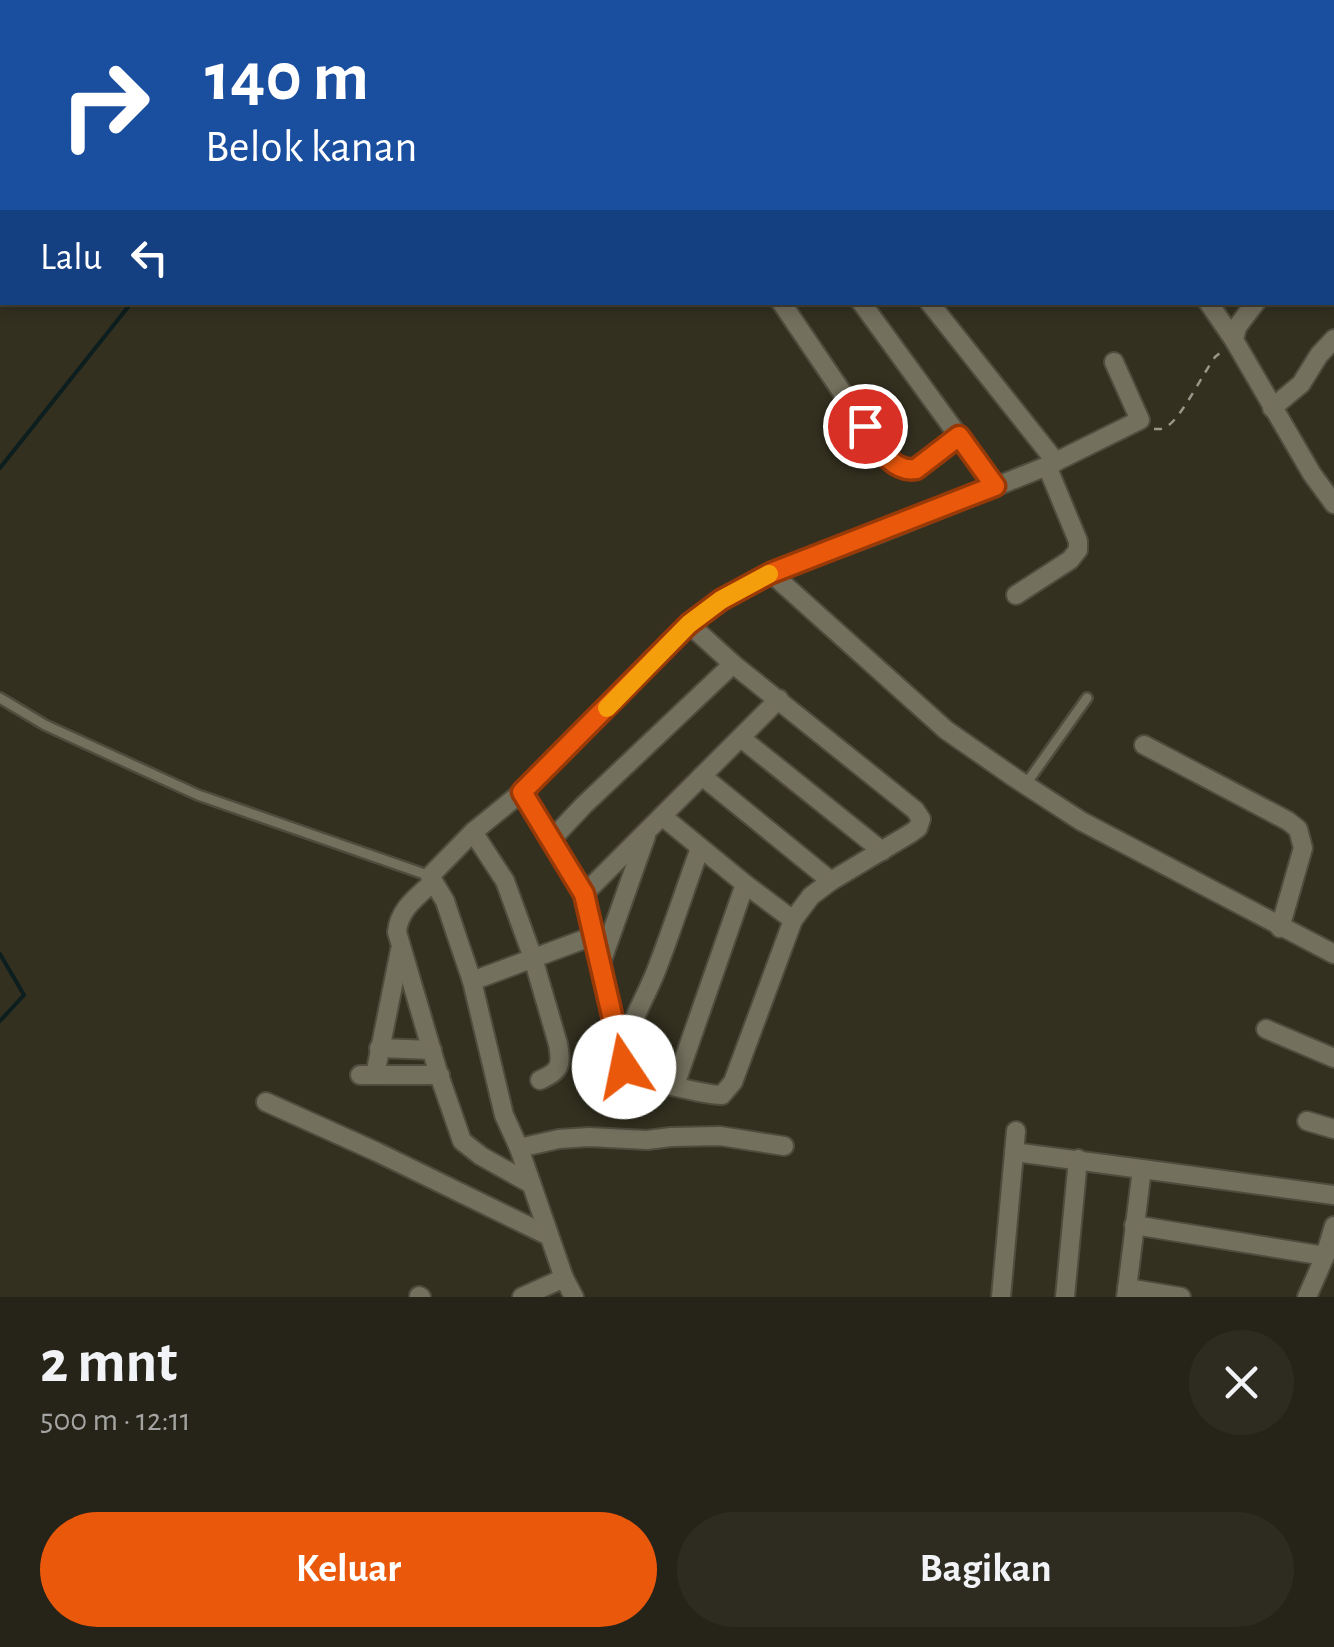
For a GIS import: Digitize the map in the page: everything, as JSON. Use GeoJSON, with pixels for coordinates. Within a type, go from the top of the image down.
{"type":"FeatureCollection","features":[{"type":"Feature","properties":{"kind":"street"},"geometry":{"type":"LineString","coordinates":[[783,305],[886,456],[902,469],[916,469],[959,436]]}},
{"type":"Feature","properties":{"kind":"street"},"geometry":{"type":"LineString","coordinates":[[864,305],[995,486]]}},
{"type":"Feature","properties":{"kind":"street"},"geometry":{"type":"LineString","coordinates":[[931,305],[1052,464],[1078,540],[1078,550],[1070,560],[1016,594]]}},
{"type":"Feature","properties":{"kind":"street"},"geometry":{"type":"LineString","coordinates":[[1210,305],[1334,504]]}},
{"type":"Feature","properties":{"kind":"street"},"geometry":{"type":"LineString","coordinates":[[1234,340],[1238,326],[1254,305]]}},
{"type":"Feature","properties":{"kind":"street"},"geometry":{"type":"LineString","coordinates":[[1272,408],[1301,384],[1334,339]]}},
{"type":"Feature","properties":{"kind":"street"},"geometry":{"type":"LineString","coordinates":[[531,1184],[462,1141],[396,932],[404,909],[473,832],[522,792],[689,624],[721,600],[771,573],[1052,464],[1140,420],[1114,362]]}},
{"type":"Feature","properties":{"kind":"street"},"geometry":{"type":"LineString","coordinates":[[771,573],[946,730],[1080,821],[1334,954]]}},
{"type":"Feature","properties":{"kind":"street"},"geometry":{"type":"LineString","coordinates":[[522,792],[584,894],[624,1067],[630,1075],[645,1080],[722,1095],[733,1082],[793,920],[811,896],[918,828],[921,819],[915,810],[689,624]]}},
{"type":"Feature","properties":{"kind":"street"},"geometry":{"type":"LineString","coordinates":[[551,840],[733,664]]}},
{"type":"Feature","properties":{"kind":"street"},"geometry":{"type":"LineString","coordinates":[[584,894],[779,699]]}},
{"type":"Feature","properties":{"kind":"street"},"geometry":{"type":"LineString","coordinates":[[740,738],[882,850]]}},
{"type":"Feature","properties":{"kind":"street"},"geometry":{"type":"LineString","coordinates":[[1144,745],[1298,829],[1303,848],[1280,928]]}},
{"type":"Feature","properties":{"kind":"street"},"geometry":{"type":"LineString","coordinates":[[702,776],[831,881]]}},
{"type":"Feature","properties":{"kind":"street"},"geometry":{"type":"LineString","coordinates":[[662,816],[793,920]]}},
{"type":"Feature","properties":{"kind":"street"},"geometry":{"type":"LineString","coordinates":[[600,963],[647,831]]}},
{"type":"Feature","properties":{"kind":"street"},"geometry":{"type":"LineString","coordinates":[[473,832],[505,882],[533,958],[560,1056],[556,1073],[540,1080]]}},
{"type":"Feature","properties":{"kind":"street"},"geometry":{"type":"LineString","coordinates":[[622,1052],[700,848]]}},
{"type":"Feature","properties":{"kind":"street"},"geometry":{"type":"LineString","coordinates":[[431,879],[445,902],[472,981],[504,1116],[574,1297]]}},
{"type":"Feature","properties":{"kind":"street"},"geometry":{"type":"LineString","coordinates":[[675,1085],[744,884]]}},
{"type":"Feature","properties":{"kind":"street"},"geometry":{"type":"LineString","coordinates":[[472,981],[594,936]]}},
{"type":"Feature","properties":{"kind":"street"},"geometry":{"type":"LineString","coordinates":[[401,944],[380,1048],[368,1075],[440,1075]]}},
{"type":"Feature","properties":{"kind":"street"},"geometry":{"type":"LineString","coordinates":[[1266,1029],[1334,1058]]}},
{"type":"Feature","properties":{"kind":"street"},"geometry":{"type":"LineString","coordinates":[[380,1048],[432,1050]]}},
{"type":"Feature","properties":{"kind":"street"},"geometry":{"type":"LineString","coordinates":[[266,1102],[549,1236]]}},
{"type":"Feature","properties":{"kind":"street"},"geometry":{"type":"LineString","coordinates":[[1308,1121],[1334,1130]]}},
{"type":"Feature","properties":{"kind":"street"},"geometry":{"type":"LineString","coordinates":[[1001,1297],[1016,1131]]}},
{"type":"Feature","properties":{"kind":"street"},"geometry":{"type":"LineString","coordinates":[[518,1148],[589,1137],[647,1140],[720,1136],[784,1146]]}},
{"type":"Feature","properties":{"kind":"street"},"geometry":{"type":"LineString","coordinates":[[1014,1152],[1334,1195]]}},
{"type":"Feature","properties":{"kind":"street"},"geometry":{"type":"LineString","coordinates":[[1064,1297],[1078,1159]]}},
{"type":"Feature","properties":{"kind":"street"},"geometry":{"type":"LineString","coordinates":[[1142,1169],[1126,1292],[1181,1297]]}},
{"type":"Feature","properties":{"kind":"street"},"geometry":{"type":"LineString","coordinates":[[1134,1225],[1325,1256]]}},
{"type":"Feature","properties":{"kind":"street"},"geometry":{"type":"LineString","coordinates":[[1307,1297],[1334,1226]]}},
{"type":"Feature","properties":{"kind":"street"},"geometry":{"type":"LineString","coordinates":[[522,1297],[564,1278]]}},
{"type":"Feature","properties":{"kind":"lane"},"geometry":{"type":"LineString","coordinates":[[0,698],[45,725],[198,795],[431,879]]}},
{"type":"Feature","properties":{"kind":"lane"},"geometry":{"type":"LineString","coordinates":[[1026,784],[1088,698]]}},
{"type":"Feature","properties":{"kind":"path"},"geometry":{"type":"LineString","coordinates":[[1140,420],[1158,430],[1167,427],[1215,357],[1234,340]]}},
{"type":"Feature","properties":{"kind":"waterway"},"geometry":{"type":"LineString","coordinates":[[0,468],[130,305]]}},
{"type":"Feature","properties":{"kind":"waterway"},"geometry":{"type":"LineString","coordinates":[[0,954],[24,995],[0,1021]]}},
{"type":"Feature","properties":{"kind":"slow traffic"},"geometry":{"type":"LineString","coordinates":[[607,708],[689,624],[721,600],[769,574]]}},
{"type":"Feature","properties":{"kind":"route"},"geometry":{"type":"LineString","coordinates":[[624,1067],[584,894],[522,792],[689,624],[721,600],[771,573],[995,486],[959,436],[910,471],[886,456],[865,426]]}}]}
